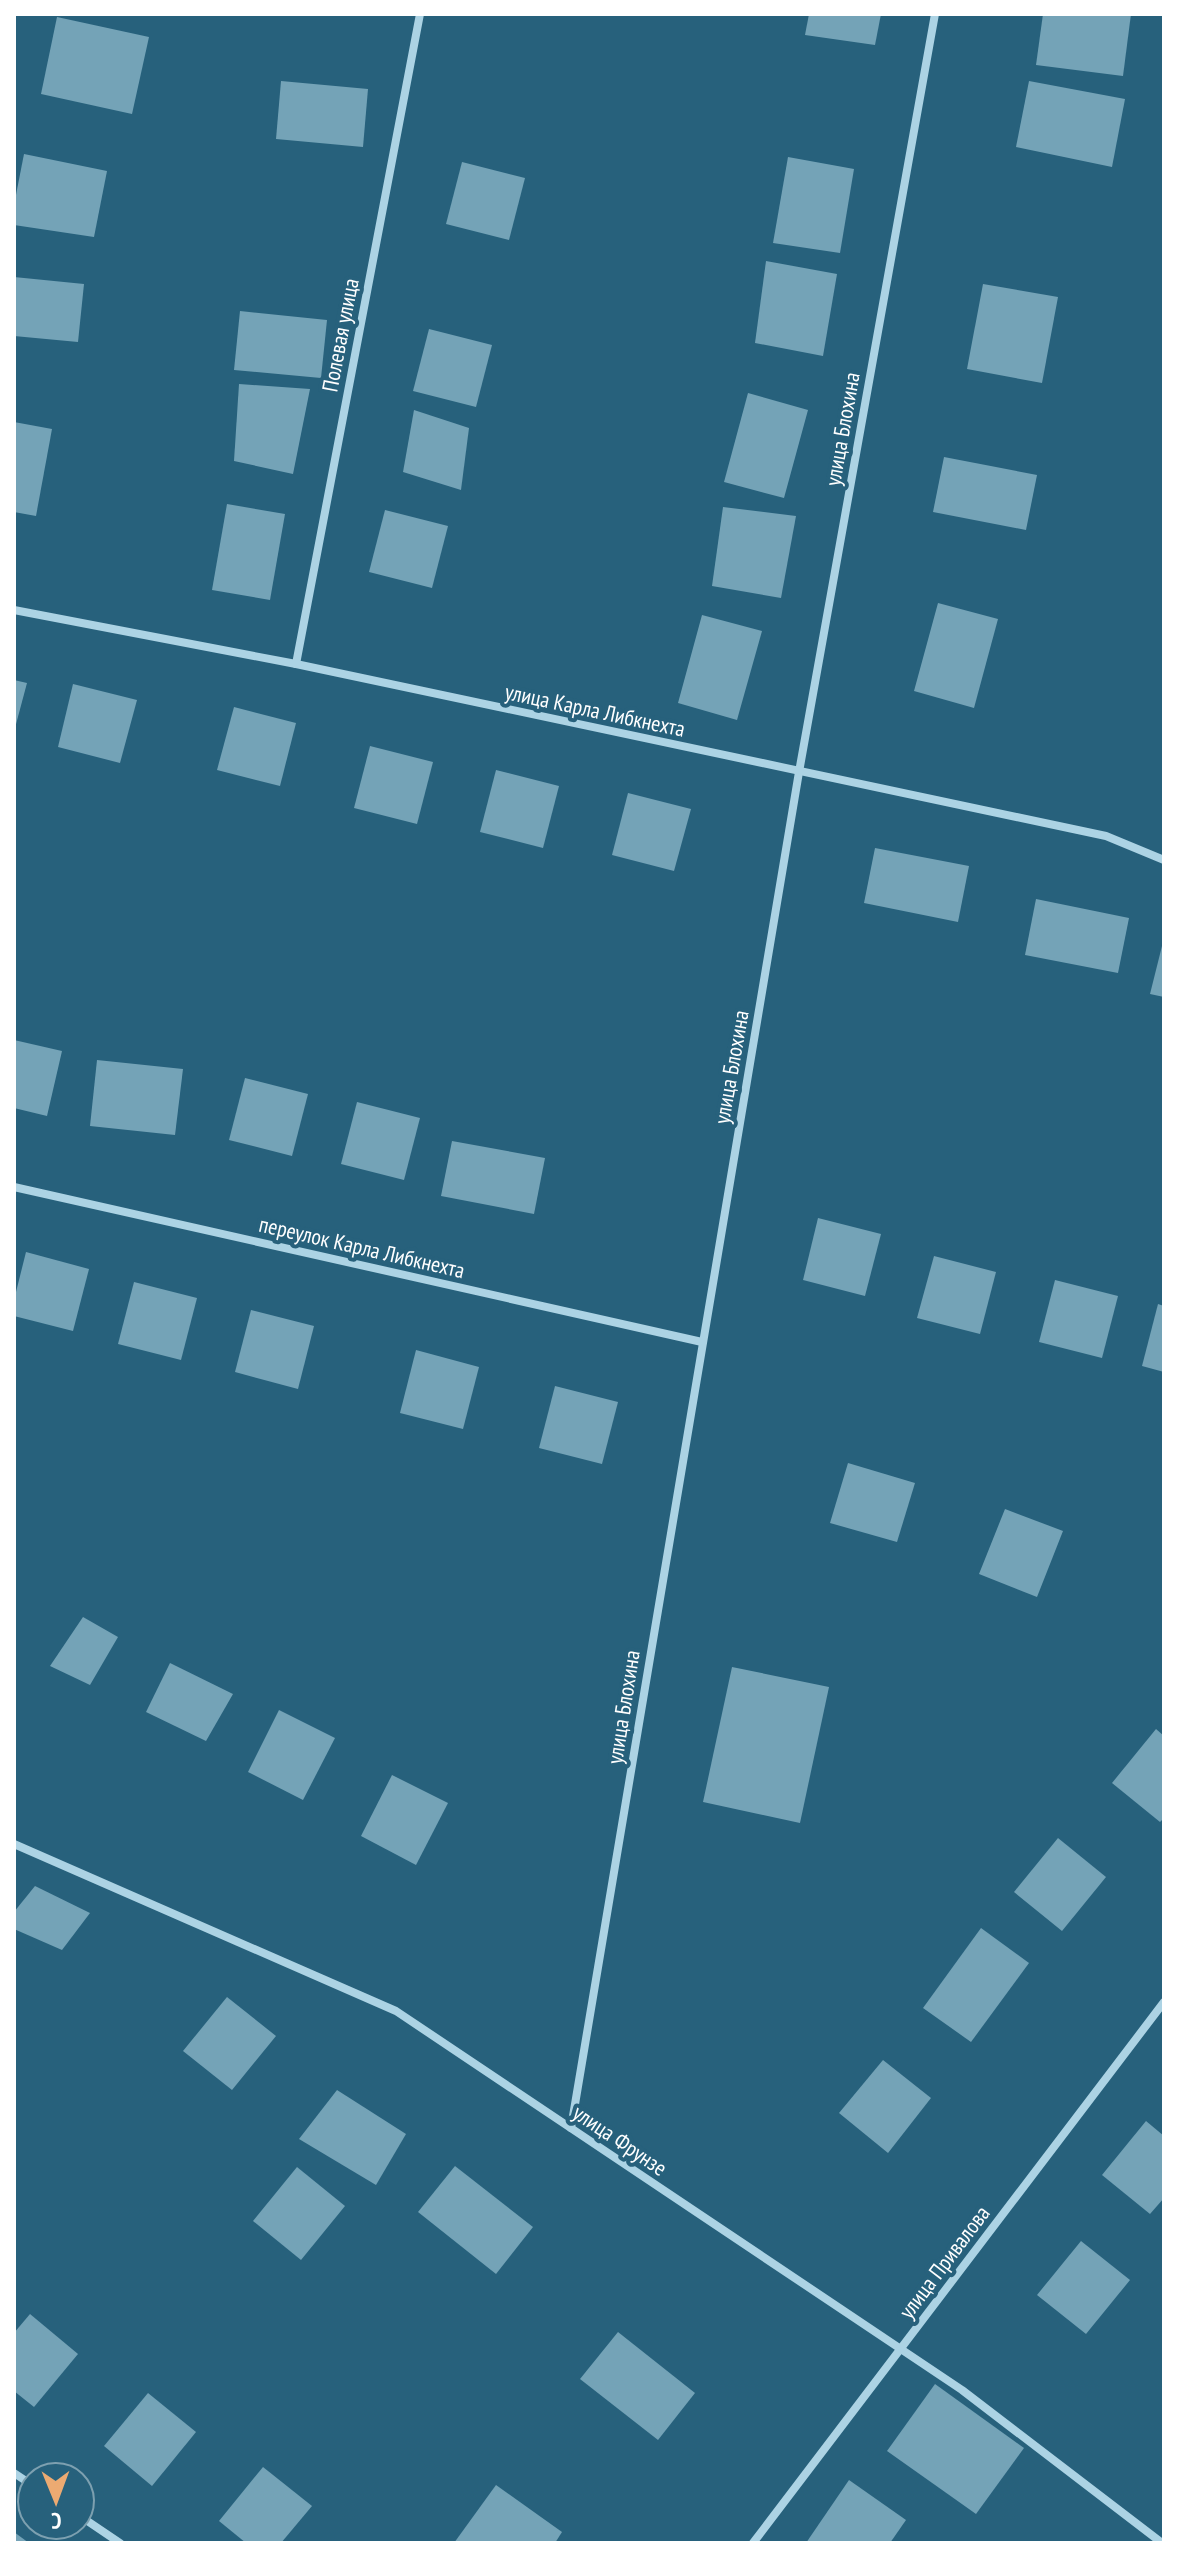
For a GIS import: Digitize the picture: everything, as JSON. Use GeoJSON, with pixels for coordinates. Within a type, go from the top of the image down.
{"type":"FeatureCollection","features":[{"type":"Feature","properties":{"kind":"street","name":"Полевая улица"},"geometry":{"type":"LineString","coordinates":[[296,664],[420,14]]}},
{"type":"Feature","properties":{"kind":"street","name":"улица Блохина"},"geometry":{"type":"LineString","coordinates":[[571,2128],[799,772],[935,14]]}},
{"type":"Feature","properties":{"kind":"street","name":"улица Карла Либкнехта"},"geometry":{"type":"LineString","coordinates":[[14,610],[296,664],[1106,836],[1164,860]]}},
{"type":"Feature","properties":{"kind":"street","name":"переулок Карла Либкнехта"},"geometry":{"type":"LineString","coordinates":[[14,1187],[702,1342]]}},
{"type":"Feature","properties":{"kind":"street","name":"улица Фрунзе"},"geometry":{"type":"LineString","coordinates":[[14,1844],[396,2011],[962,2390],[1162,2543]]}},
{"type":"Feature","properties":{"kind":"street","name":"улица Привалова"},"geometry":{"type":"LineString","coordinates":[[753,2543],[1164,2002]]}},
{"type":"Feature","properties":{"kind":"street"},"geometry":{"type":"LineString","coordinates":[[96,2527],[120,2543]]}},
{"type":"Feature","properties":{"kind":"building"},"geometry":{"type":"Polygon","coordinates":[[[809,14],[881,14],[875,45],[805,35],[809,14]]]}},
{"type":"Feature","properties":{"kind":"building"},"geometry":{"type":"Polygon","coordinates":[[[1043,14],[1131,14],[1123,76],[1036,65],[1043,14]]]}},
{"type":"Feature","properties":{"kind":"building"},"geometry":{"type":"Polygon","coordinates":[[[57,17],[149,37],[132,114],[41,94],[57,17]]]}},
{"type":"Feature","properties":{"kind":"building"},"geometry":{"type":"Polygon","coordinates":[[[281,81],[368,89],[363,147],[276,139],[281,81]]]}},
{"type":"Feature","properties":{"kind":"building"},"geometry":{"type":"Polygon","coordinates":[[[1029,81],[1125,99],[1112,167],[1016,147],[1029,81]]]}},
{"type":"Feature","properties":{"kind":"building"},"geometry":{"type":"Polygon","coordinates":[[[24,154],[107,171],[94,237],[14,225],[14,205],[24,154]]]}},
{"type":"Feature","properties":{"kind":"building"},"geometry":{"type":"Polygon","coordinates":[[[788,157],[854,169],[840,253],[773,243],[788,157]]]}},
{"type":"Feature","properties":{"kind":"building"},"geometry":{"type":"Polygon","coordinates":[[[462,162],[525,178],[509,240],[446,224],[462,162]]]}},
{"type":"Feature","properties":{"kind":"building"},"geometry":{"type":"Polygon","coordinates":[[[766,261],[837,274],[823,356],[755,343],[766,261]]]}},
{"type":"Feature","properties":{"kind":"building"},"geometry":{"type":"Polygon","coordinates":[[[14,277],[84,284],[78,342],[14,336],[14,277]]]}},
{"type":"Feature","properties":{"kind":"building"},"geometry":{"type":"Polygon","coordinates":[[[983,284],[1058,297],[1042,383],[967,369],[983,284]]]}},
{"type":"Feature","properties":{"kind":"building"},"geometry":{"type":"Polygon","coordinates":[[[240,311],[327,320],[321,378],[234,370],[240,311]]]}},
{"type":"Feature","properties":{"kind":"building"},"geometry":{"type":"Polygon","coordinates":[[[429,329],[492,345],[476,407],[413,391],[429,329]]]}},
{"type":"Feature","properties":{"kind":"building"},"geometry":{"type":"Polygon","coordinates":[[[239,384],[310,389],[293,474],[234,461],[239,384]]]}},
{"type":"Feature","properties":{"kind":"building"},"geometry":{"type":"Polygon","coordinates":[[[748,393],[808,410],[784,498],[724,482],[748,393]]]}},
{"type":"Feature","properties":{"kind":"building"},"geometry":{"type":"Polygon","coordinates":[[[414,410],[469,428],[461,490],[403,472],[414,410]]]}},
{"type":"Feature","properties":{"kind":"building"},"geometry":{"type":"Polygon","coordinates":[[[14,422],[52,429],[36,516],[14,512],[14,422]]]}},
{"type":"Feature","properties":{"kind":"building"},"geometry":{"type":"Polygon","coordinates":[[[944,457],[1037,475],[1026,530],[933,512],[944,457]]]}},
{"type":"Feature","properties":{"kind":"building"},"geometry":{"type":"Polygon","coordinates":[[[227,504],[285,514],[270,600],[212,590],[227,504]]]}},
{"type":"Feature","properties":{"kind":"building"},"geometry":{"type":"Polygon","coordinates":[[[723,507],[796,516],[781,598],[712,586],[723,507]]]}},
{"type":"Feature","properties":{"kind":"building"},"geometry":{"type":"Polygon","coordinates":[[[385,510],[448,526],[432,588],[369,572],[385,510]]]}},
{"type":"Feature","properties":{"kind":"building"},"geometry":{"type":"Polygon","coordinates":[[[938,603],[998,619],[974,708],[914,691],[938,603]]]}},
{"type":"Feature","properties":{"kind":"building"},"geometry":{"type":"Polygon","coordinates":[[[702,615],[762,631],[737,720],[678,703],[702,615]]]}},
{"type":"Feature","properties":{"kind":"building"},"geometry":{"type":"Polygon","coordinates":[[[14,680],[27,683],[15,728],[14,728],[14,680]]]}},
{"type":"Feature","properties":{"kind":"building"},"geometry":{"type":"Polygon","coordinates":[[[73,684],[137,700],[120,763],[58,747],[73,684]]]}},
{"type":"Feature","properties":{"kind":"building"},"geometry":{"type":"Polygon","coordinates":[[[234,707],[296,723],[280,786],[217,770],[234,707]]]}},
{"type":"Feature","properties":{"kind":"building"},"geometry":{"type":"Polygon","coordinates":[[[370,746],[433,762],[417,824],[354,808],[370,746]]]}},
{"type":"Feature","properties":{"kind":"building"},"geometry":{"type":"Polygon","coordinates":[[[496,770],[559,786],[543,848],[480,832],[496,770]]]}},
{"type":"Feature","properties":{"kind":"building"},"geometry":{"type":"Polygon","coordinates":[[[628,793],[691,809],[674,871],[612,855],[628,793]]]}},
{"type":"Feature","properties":{"kind":"building"},"geometry":{"type":"Polygon","coordinates":[[[875,848],[969,866],[958,922],[864,903],[875,848]]]}},
{"type":"Feature","properties":{"kind":"building"},"geometry":{"type":"Polygon","coordinates":[[[1036,899],[1129,918],[1118,973],[1025,955],[1036,899]]]}},
{"type":"Feature","properties":{"kind":"building"},"geometry":{"type":"Polygon","coordinates":[[[1164,942],[1164,997],[1150,994],[1164,942]]]}},
{"type":"Feature","properties":{"kind":"building"},"geometry":{"type":"Polygon","coordinates":[[[14,1040],[62,1051],[47,1116],[14,1108],[14,1040]]]}},
{"type":"Feature","properties":{"kind":"building"},"geometry":{"type":"Polygon","coordinates":[[[97,1060],[183,1069],[175,1135],[90,1126],[97,1060]]]}},
{"type":"Feature","properties":{"kind":"building"},"geometry":{"type":"Polygon","coordinates":[[[245,1078],[308,1094],[292,1156],[229,1140],[245,1078]]]}},
{"type":"Feature","properties":{"kind":"building"},"geometry":{"type":"Polygon","coordinates":[[[357,1102],[420,1118],[404,1180],[341,1164],[357,1102]]]}},
{"type":"Feature","properties":{"kind":"building"},"geometry":{"type":"Polygon","coordinates":[[[452,1141],[545,1158],[534,1214],[441,1196],[452,1141]]]}},
{"type":"Feature","properties":{"kind":"building"},"geometry":{"type":"Polygon","coordinates":[[[818,1218],[881,1234],[865,1296],[803,1280],[818,1218]]]}},
{"type":"Feature","properties":{"kind":"building"},"geometry":{"type":"Polygon","coordinates":[[[26,1252],[89,1269],[73,1331],[14,1316],[14,1300],[26,1252]]]}},
{"type":"Feature","properties":{"kind":"building"},"geometry":{"type":"Polygon","coordinates":[[[934,1256],[996,1272],[980,1334],[917,1318],[934,1256]]]}},
{"type":"Feature","properties":{"kind":"building"},"geometry":{"type":"Polygon","coordinates":[[[1055,1280],[1118,1296],[1102,1358],[1039,1342],[1055,1280]]]}},
{"type":"Feature","properties":{"kind":"building"},"geometry":{"type":"Polygon","coordinates":[[[134,1282],[197,1298],[181,1360],[118,1344],[134,1282]]]}},
{"type":"Feature","properties":{"kind":"building"},"geometry":{"type":"Polygon","coordinates":[[[1158,1304],[1164,1306],[1164,1372],[1142,1366],[1158,1304]]]}},
{"type":"Feature","properties":{"kind":"building"},"geometry":{"type":"Polygon","coordinates":[[[251,1310],[314,1326],[298,1389],[235,1372],[251,1310]]]}},
{"type":"Feature","properties":{"kind":"building"},"geometry":{"type":"Polygon","coordinates":[[[416,1350],[479,1367],[463,1429],[400,1413],[416,1350]]]}},
{"type":"Feature","properties":{"kind":"building"},"geometry":{"type":"Polygon","coordinates":[[[555,1386],[618,1402],[602,1464],[539,1448],[555,1386]]]}},
{"type":"Feature","properties":{"kind":"building"},"geometry":{"type":"Polygon","coordinates":[[[848,1463],[915,1483],[897,1542],[830,1523],[848,1463]]]}},
{"type":"Feature","properties":{"kind":"building"},"geometry":{"type":"Polygon","coordinates":[[[1005,1509],[1063,1531],[1037,1597],[979,1574],[1005,1509]]]}},
{"type":"Feature","properties":{"kind":"building"},"geometry":{"type":"Polygon","coordinates":[[[83,1617],[118,1637],[90,1685],[50,1666],[83,1617]]]}},
{"type":"Feature","properties":{"kind":"building"},"geometry":{"type":"Polygon","coordinates":[[[170,1663],[233,1694],[206,1741],[146,1712],[170,1663]]]}},
{"type":"Feature","properties":{"kind":"building"},"geometry":{"type":"Polygon","coordinates":[[[732,1667],[829,1687],[800,1823],[703,1802],[732,1667]]]}},
{"type":"Feature","properties":{"kind":"building"},"geometry":{"type":"Polygon","coordinates":[[[279,1710],[335,1738],[303,1800],[248,1772],[279,1710]]]}},
{"type":"Feature","properties":{"kind":"building"},"geometry":{"type":"Polygon","coordinates":[[[1156,1729],[1164,1736],[1164,1818],[1160,1822],[1112,1783],[1156,1729]]]}},
{"type":"Feature","properties":{"kind":"building"},"geometry":{"type":"Polygon","coordinates":[[[392,1775],[448,1803],[416,1865],[361,1836],[392,1775]]]}},
{"type":"Feature","properties":{"kind":"building"},"geometry":{"type":"Polygon","coordinates":[[[1058,1838],[1106,1877],[1062,1931],[1014,1892],[1058,1838]]]}},
{"type":"Feature","properties":{"kind":"building"},"geometry":{"type":"Polygon","coordinates":[[[35,1886],[90,1913],[62,1950],[14,1929],[14,1912],[35,1886]]]}},
{"type":"Feature","properties":{"kind":"building"},"geometry":{"type":"Polygon","coordinates":[[[981,1928],[1029,1963],[971,2042],[923,2008],[981,1928]]]}},
{"type":"Feature","properties":{"kind":"building"},"geometry":{"type":"Polygon","coordinates":[[[227,1997],[276,2036],[232,2090],[183,2051],[227,1997]]]}},
{"type":"Feature","properties":{"kind":"building"},"geometry":{"type":"Polygon","coordinates":[[[883,2060],[931,2098],[888,2153],[839,2113],[883,2060]]]}},
{"type":"Feature","properties":{"kind":"building"},"geometry":{"type":"Polygon","coordinates":[[[337,2090],[406,2134],[376,2185],[299,2139],[337,2090]]]}},
{"type":"Feature","properties":{"kind":"building"},"geometry":{"type":"Polygon","coordinates":[[[1146,2121],[1164,2136],[1164,2198],[1150,2214],[1102,2175],[1146,2121]]]}},
{"type":"Feature","properties":{"kind":"building"},"geometry":{"type":"Polygon","coordinates":[[[455,2166],[533,2227],[496,2274],[418,2212],[455,2166]]]}},
{"type":"Feature","properties":{"kind":"building"},"geometry":{"type":"Polygon","coordinates":[[[297,2167],[345,2206],[301,2260],[253,2221],[297,2167]]]}},
{"type":"Feature","properties":{"kind":"building"},"geometry":{"type":"Polygon","coordinates":[[[1081,2241],[1130,2280],[1086,2334],[1037,2295],[1081,2241]]]}},
{"type":"Feature","properties":{"kind":"building"},"geometry":{"type":"Polygon","coordinates":[[[30,2314],[78,2354],[34,2407],[14,2391],[14,2333],[30,2314]]]}},
{"type":"Feature","properties":{"kind":"building"},"geometry":{"type":"Polygon","coordinates":[[[618,2332],[695,2393],[658,2440],[580,2379],[618,2332]]]}},
{"type":"Feature","properties":{"kind":"building"},"geometry":{"type":"Polygon","coordinates":[[[935,2384],[1024,2448],[976,2514],[887,2451],[935,2384]]]}},
{"type":"Feature","properties":{"kind":"building"},"geometry":{"type":"Polygon","coordinates":[[[148,2393],[196,2432],[152,2486],[104,2446],[148,2393]]]}},
{"type":"Feature","properties":{"kind":"building"},"geometry":{"type":"Polygon","coordinates":[[[263,2467],[312,2506],[281,2543],[246,2543],[219,2521],[263,2467]]]}},
{"type":"Feature","properties":{"kind":"building"},"geometry":{"type":"Polygon","coordinates":[[[849,2480],[906,2520],[890,2543],[806,2543],[849,2480]]]}},
{"type":"Feature","properties":{"kind":"building"},"geometry":{"type":"Polygon","coordinates":[[[496,2485],[562,2532],[555,2543],[454,2543],[496,2485]]]}},
{"type":"Feature","properties":{"kind":"building"},"geometry":{"type":"Polygon","coordinates":[[[14,2532],[16,2541],[29,2543],[14,2543],[14,2532]]]}}]}
